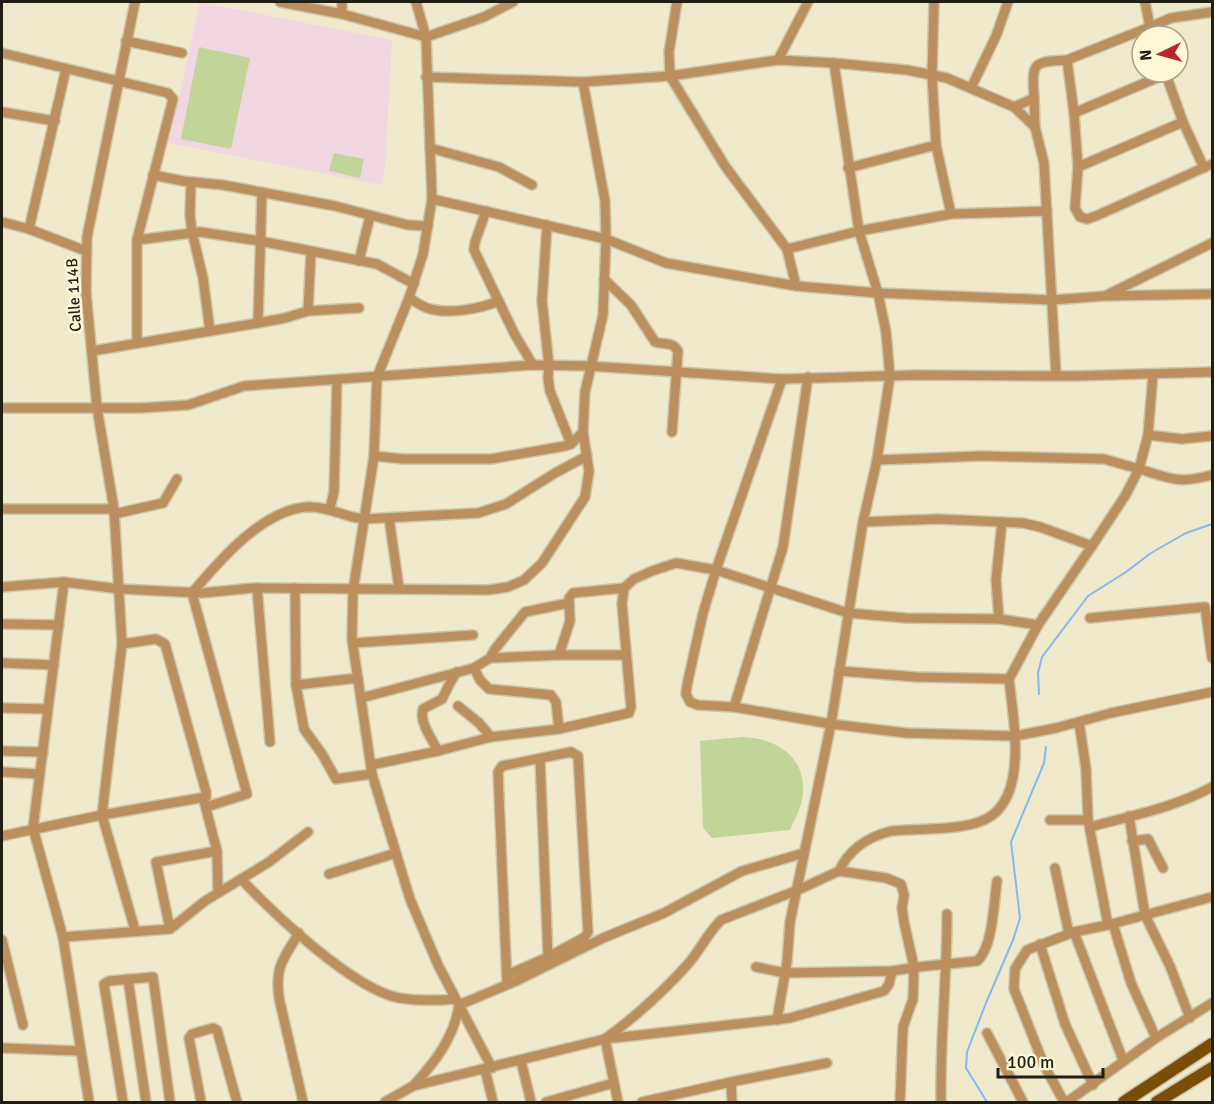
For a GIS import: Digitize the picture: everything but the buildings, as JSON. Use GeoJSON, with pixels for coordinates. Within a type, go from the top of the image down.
{"type":"FeatureCollection","features":[{"type":"Feature","properties":{"kind":"main road"},"geometry":{"type":"LineString","coordinates":[[1124,1102],[1212,1044]]}},
{"type":"Feature","properties":{"kind":"main road"},"geometry":{"type":"LineString","coordinates":[[1157,1102],[1212,1068]]}},
{"type":"Feature","properties":{"kind":"street","name":"Calle 114B"},"geometry":{"type":"LineString","coordinates":[[102,815],[122,644],[114,512],[97,408],[86,292],[86,251],[135,2]]}},
{"type":"Feature","properties":{"kind":"street"},"geometry":{"type":"LineString","coordinates":[[280,2],[315,5],[426,37],[484,17],[513,2]]}},
{"type":"Feature","properties":{"kind":"street"},"geometry":{"type":"LineString","coordinates":[[342,2],[342,14]]}},
{"type":"Feature","properties":{"kind":"street"},"geometry":{"type":"LineString","coordinates":[[416,2],[426,37],[432,199],[423,254],[414,284],[377,377],[374,456],[353,591],[353,643],[372,770],[396,853],[410,898],[488,1069],[493,1102]]}},
{"type":"Feature","properties":{"kind":"street"},"geometry":{"type":"LineString","coordinates":[[677,2],[669,52],[670,76],[725,166],[787,249],[796,286]]}},
{"type":"Feature","properties":{"kind":"street"},"geometry":{"type":"LineString","coordinates":[[778,60],[808,2]]}},
{"type":"Feature","properties":{"kind":"street"},"geometry":{"type":"LineString","coordinates":[[934,2],[932,75],[936,145],[951,214]]}},
{"type":"Feature","properties":{"kind":"street"},"geometry":{"type":"LineString","coordinates":[[971,88],[996,36],[1008,2]]}},
{"type":"Feature","properties":{"kind":"street"},"geometry":{"type":"LineString","coordinates":[[1145,2],[1150,24]]}},
{"type":"Feature","properties":{"kind":"street"},"geometry":{"type":"LineString","coordinates":[[1162,24],[1171,18],[1212,12]]}},
{"type":"Feature","properties":{"kind":"street"},"geometry":{"type":"LineString","coordinates":[[1056,375],[1044,163],[1035,127],[1033,76],[1035,68],[1042,61],[1067,60],[1130,38]]}},
{"type":"Feature","properties":{"kind":"street"},"geometry":{"type":"LineString","coordinates":[[126,41],[182,53]]}},
{"type":"Feature","properties":{"kind":"street"},"geometry":{"type":"LineString","coordinates":[[2,53],[168,93],[173,99],[137,240],[137,342]]}},
{"type":"Feature","properties":{"kind":"street"},"geometry":{"type":"LineString","coordinates":[[426,77],[583,82],[670,76],[778,60],[834,63],[907,70],[947,78],[1014,107],[1035,127]]}},
{"type":"Feature","properties":{"kind":"street"},"geometry":{"type":"LineString","coordinates":[[1067,60],[1078,167],[1076,208],[1080,217],[1087,219],[1208,166],[1182,122],[1169,84]]}},
{"type":"Feature","properties":{"kind":"street"},"geometry":{"type":"LineString","coordinates":[[777,1020],[790,922],[831,724],[863,522],[877,460],[890,376],[886,332],[878,294],[859,231],[834,63]]}},
{"type":"Feature","properties":{"kind":"street"},"geometry":{"type":"LineString","coordinates":[[29,229],[66,69]]}},
{"type":"Feature","properties":{"kind":"street"},"geometry":{"type":"LineString","coordinates":[[2,587],[64,582],[120,589],[192,593],[258,588],[353,591],[399,588],[488,590],[508,587],[524,580],[542,563],[585,497],[589,471],[583,432],[585,392],[589,366],[603,315],[606,239],[605,201],[583,82]]}},
{"type":"Feature","properties":{"kind":"street"},"geometry":{"type":"LineString","coordinates":[[1074,113],[1140,84]]}},
{"type":"Feature","properties":{"kind":"street"},"geometry":{"type":"LineString","coordinates":[[1014,107],[1034,98]]}},
{"type":"Feature","properties":{"kind":"street"},"geometry":{"type":"LineString","coordinates":[[2,112],[55,121]]}},
{"type":"Feature","properties":{"kind":"street"},"geometry":{"type":"LineString","coordinates":[[1078,167],[1182,122]]}},
{"type":"Feature","properties":{"kind":"street"},"geometry":{"type":"LineString","coordinates":[[848,168],[936,145]]}},
{"type":"Feature","properties":{"kind":"street"},"geometry":{"type":"LineString","coordinates":[[430,148],[499,167],[532,185]]}},
{"type":"Feature","properties":{"kind":"street"},"geometry":{"type":"LineString","coordinates":[[153,175],[262,192],[335,206],[408,225],[428,226]]}},
{"type":"Feature","properties":{"kind":"street"},"geometry":{"type":"LineString","coordinates":[[191,182],[192,232],[205,287],[210,331]]}},
{"type":"Feature","properties":{"kind":"street"},"geometry":{"type":"LineString","coordinates":[[258,323],[262,192]]}},
{"type":"Feature","properties":{"kind":"street"},"geometry":{"type":"LineString","coordinates":[[432,199],[606,239],[666,263],[796,286],[878,294],[1052,300],[1105,296],[1212,294]]}},
{"type":"Feature","properties":{"kind":"street"},"geometry":{"type":"LineString","coordinates":[[486,211],[474,242],[474,250],[515,335],[533,365]]}},
{"type":"Feature","properties":{"kind":"street"},"geometry":{"type":"LineString","coordinates":[[787,249],[859,231],[951,214],[1047,211]]}},
{"type":"Feature","properties":{"kind":"street"},"geometry":{"type":"LineString","coordinates":[[359,261],[370,216]]}},
{"type":"Feature","properties":{"kind":"street"},"geometry":{"type":"LineString","coordinates":[[2,222],[29,229],[86,251]]}},
{"type":"Feature","properties":{"kind":"street"},"geometry":{"type":"LineString","coordinates":[[547,225],[542,301],[549,366],[548,378],[550,391],[571,444]]}},
{"type":"Feature","properties":{"kind":"street"},"geometry":{"type":"LineString","coordinates":[[137,240],[200,232],[260,241],[377,264],[414,284]]}},
{"type":"Feature","properties":{"kind":"street"},"geometry":{"type":"LineString","coordinates":[[1105,296],[1212,243]]}},
{"type":"Feature","properties":{"kind":"street"},"geometry":{"type":"LineString","coordinates":[[308,311],[311,252]]}},
{"type":"Feature","properties":{"kind":"street"},"geometry":{"type":"LineString","coordinates":[[604,279],[631,306],[655,342],[676,346],[678,372],[672,432]]}},
{"type":"Feature","properties":{"kind":"street"},"geometry":{"type":"LineString","coordinates":[[409,298],[427,308],[458,310],[483,308],[499,301]]}},
{"type":"Feature","properties":{"kind":"street"},"geometry":{"type":"LineString","coordinates":[[92,351],[258,323],[308,311],[359,308]]}},
{"type":"Feature","properties":{"kind":"street"},"geometry":{"type":"LineString","coordinates":[[2,408],[188,405],[244,386],[533,365],[589,366],[782,379],[1212,372]]}},
{"type":"Feature","properties":{"kind":"street"},"geometry":{"type":"LineString","coordinates":[[839,871],[844,860],[867,839],[891,831],[979,822],[992,816],[1003,804],[1012,786],[1016,753],[1009,679],[1038,625],[1125,496],[1139,469],[1148,435],[1153,374]]}},
{"type":"Feature","properties":{"kind":"street"},"geometry":{"type":"LineString","coordinates":[[734,707],[783,547],[808,377]]}},
{"type":"Feature","properties":{"kind":"street"},"geometry":{"type":"LineString","coordinates":[[782,379],[703,613],[687,685],[686,694],[690,702],[698,705],[734,707],[831,724],[906,733],[1015,736],[1079,722],[1111,712],[1212,692]]}},
{"type":"Feature","properties":{"kind":"street"},"geometry":{"type":"LineString","coordinates":[[330,508],[334,492],[337,380]]}},
{"type":"Feature","properties":{"kind":"street"},"geometry":{"type":"LineString","coordinates":[[374,456],[404,459],[491,459],[571,444],[583,432]]}},
{"type":"Feature","properties":{"kind":"street"},"geometry":{"type":"LineString","coordinates":[[1148,435],[1182,439],[1212,436]]}},
{"type":"Feature","properties":{"kind":"street"},"geometry":{"type":"LineString","coordinates":[[192,593],[233,548],[279,514],[307,507],[330,508],[352,518],[365,519],[478,513],[506,504],[587,456]]}},
{"type":"Feature","properties":{"kind":"street"},"geometry":{"type":"LineString","coordinates":[[877,460],[982,456],[1104,459],[1180,481],[1190,481],[1212,475]]}},
{"type":"Feature","properties":{"kind":"street"},"geometry":{"type":"LineString","coordinates":[[2,509],[114,512],[163,503],[177,479]]}},
{"type":"Feature","properties":{"kind":"street"},"geometry":{"type":"LineString","coordinates":[[389,518],[399,588]]}},
{"type":"Feature","properties":{"kind":"street"},"geometry":{"type":"LineString","coordinates":[[863,522],[938,519],[1023,523],[1092,546]]}},
{"type":"Feature","properties":{"kind":"street"},"geometry":{"type":"LineString","coordinates":[[999,619],[996,580],[1002,522]]}},
{"type":"Feature","properties":{"kind":"street"},"geometry":{"type":"LineString","coordinates":[[560,655],[570,621],[569,598],[573,593],[624,588],[634,579],[676,563],[716,570],[848,613],[906,618],[999,619],[1038,625]]}},
{"type":"Feature","properties":{"kind":"street"},"geometry":{"type":"LineString","coordinates":[[64,582],[33,828],[63,937],[89,1102]]}},
{"type":"Feature","properties":{"kind":"street"},"geometry":{"type":"LineString","coordinates":[[258,588],[270,742]]}},
{"type":"Feature","properties":{"kind":"street"},"geometry":{"type":"LineString","coordinates":[[295,588],[296,685],[304,729],[334,776],[339,780],[491,736],[559,729],[629,713],[631,707],[622,604],[624,588]]}},
{"type":"Feature","properties":{"kind":"street"},"geometry":{"type":"LineString","coordinates":[[2,836],[176,801],[204,803],[245,796],[247,792],[192,593]]}},
{"type":"Feature","properties":{"kind":"street"},"geometry":{"type":"LineString","coordinates":[[362,698],[474,668],[490,658],[525,612],[569,603]]}},
{"type":"Feature","properties":{"kind":"street"},"geometry":{"type":"LineString","coordinates":[[1089,618],[1209,607],[1212,658]]}},
{"type":"Feature","properties":{"kind":"street"},"geometry":{"type":"LineString","coordinates":[[2,624],[59,625]]}},
{"type":"Feature","properties":{"kind":"street"},"geometry":{"type":"LineString","coordinates":[[353,643],[473,635]]}},
{"type":"Feature","properties":{"kind":"street"},"geometry":{"type":"LineString","coordinates":[[122,644],[156,639],[165,644],[206,792],[204,803],[217,851],[218,893]]}},
{"type":"Feature","properties":{"kind":"street"},"geometry":{"type":"LineString","coordinates":[[490,658],[560,655],[626,656]]}},
{"type":"Feature","properties":{"kind":"street"},"geometry":{"type":"LineString","coordinates":[[2,663],[54,665]]}},
{"type":"Feature","properties":{"kind":"street"},"geometry":{"type":"LineString","coordinates":[[474,668],[480,680],[489,689],[551,695],[556,702],[559,729]]}},
{"type":"Feature","properties":{"kind":"street"},"geometry":{"type":"LineString","coordinates":[[839,671],[918,677],[1009,679]]}},
{"type":"Feature","properties":{"kind":"street"},"geometry":{"type":"LineString","coordinates":[[438,751],[422,713],[423,709],[442,699],[457,672]]}},
{"type":"Feature","properties":{"kind":"street"},"geometry":{"type":"LineString","coordinates":[[296,685],[358,678]]}},
{"type":"Feature","properties":{"kind":"street"},"geometry":{"type":"LineString","coordinates":[[458,706],[491,736]]}},
{"type":"Feature","properties":{"kind":"street"},"geometry":{"type":"LineString","coordinates":[[2,708],[48,709]]}},
{"type":"Feature","properties":{"kind":"street"},"geometry":{"type":"LineString","coordinates":[[1079,722],[1086,769],[1089,823],[1110,925],[1131,983],[1156,1038]]}},
{"type":"Feature","properties":{"kind":"street"},"geometry":{"type":"LineString","coordinates":[[2,751],[43,752]]}},
{"type":"Feature","properties":{"kind":"street"},"geometry":{"type":"LineString","coordinates":[[571,752],[578,756],[588,932],[585,937],[507,979],[498,772],[502,765],[571,752]]}},
{"type":"Feature","properties":{"kind":"street"},"geometry":{"type":"LineString","coordinates":[[540,759],[548,957]]}},
{"type":"Feature","properties":{"kind":"street"},"geometry":{"type":"LineString","coordinates":[[2,772],[40,774]]}},
{"type":"Feature","properties":{"kind":"street"},"geometry":{"type":"LineString","coordinates":[[1050,819],[1089,823],[1129,816],[1202,793],[1212,787]]}},
{"type":"Feature","properties":{"kind":"street"},"geometry":{"type":"LineString","coordinates":[[102,815],[135,930]]}},
{"type":"Feature","properties":{"kind":"street"},"geometry":{"type":"LineString","coordinates":[[1129,816],[1145,915],[1170,966],[1190,1018]]}},
{"type":"Feature","properties":{"kind":"street"},"geometry":{"type":"LineString","coordinates":[[63,937],[170,928],[205,900],[241,879],[308,832]]}},
{"type":"Feature","properties":{"kind":"street"},"geometry":{"type":"LineString","coordinates":[[1132,841],[1148,839],[1163,868]]}},
{"type":"Feature","properties":{"kind":"street"},"geometry":{"type":"LineString","coordinates":[[170,928],[156,862],[217,851]]}},
{"type":"Feature","properties":{"kind":"street"},"geometry":{"type":"LineString","coordinates":[[329,874],[396,853]]}},
{"type":"Feature","properties":{"kind":"street"},"geometry":{"type":"LineString","coordinates":[[241,879],[262,902],[364,984],[397,998],[457,1002],[664,913],[742,871],[804,853]]}},
{"type":"Feature","properties":{"kind":"street"},"geometry":{"type":"LineString","coordinates":[[1056,868],[1071,933],[1123,1060]]}},
{"type":"Feature","properties":{"kind":"street"},"geometry":{"type":"LineString","coordinates":[[605,1039],[629,1021],[687,965],[714,927],[722,920],[839,871],[886,878],[900,884],[904,895],[902,908],[914,967],[913,999],[903,1027],[900,1102]]}},
{"type":"Feature","properties":{"kind":"street"},"geometry":{"type":"LineString","coordinates":[[756,967],[785,973],[892,971],[977,961],[987,944],[997,881]]}},
{"type":"Feature","properties":{"kind":"street"},"geometry":{"type":"LineString","coordinates":[[1212,897],[1110,925],[1071,933],[1040,944],[1027,950],[1015,969],[1014,988],[1044,1065],[1066,1102],[1093,1085],[1123,1060],[1212,1003]]}},
{"type":"Feature","properties":{"kind":"street"},"geometry":{"type":"LineString","coordinates":[[941,1102],[940,1071],[947,963],[947,914]]}},
{"type":"Feature","properties":{"kind":"street"},"geometry":{"type":"LineString","coordinates":[[299,933],[278,969],[276,981],[303,1102]]}},
{"type":"Feature","properties":{"kind":"street"},"geometry":{"type":"LineString","coordinates":[[2,940],[23,1025]]}},
{"type":"Feature","properties":{"kind":"street"},"geometry":{"type":"LineString","coordinates":[[1040,944],[1065,1024],[1093,1085]]}},
{"type":"Feature","properties":{"kind":"street"},"geometry":{"type":"LineString","coordinates":[[385,1102],[413,1086],[605,1039],[790,1018],[884,992],[889,984],[892,971]]}},
{"type":"Feature","properties":{"kind":"street"},"geometry":{"type":"LineString","coordinates":[[123,1102],[104,984],[109,981],[153,977],[170,1102]]}},
{"type":"Feature","properties":{"kind":"street"},"geometry":{"type":"LineString","coordinates":[[128,979],[146,1102]]}},
{"type":"Feature","properties":{"kind":"street"},"geometry":{"type":"LineString","coordinates":[[413,1086],[444,1048],[457,1022],[457,1002]]}},
{"type":"Feature","properties":{"kind":"street"},"geometry":{"type":"LineString","coordinates":[[201,1102],[189,1038],[192,1034],[213,1028],[217,1030],[237,1102]]}},
{"type":"Feature","properties":{"kind":"street"},"geometry":{"type":"LineString","coordinates":[[987,1033],[1023,1102]]}},
{"type":"Feature","properties":{"kind":"street"},"geometry":{"type":"LineString","coordinates":[[605,1039],[616,1102]]}},
{"type":"Feature","properties":{"kind":"street"},"geometry":{"type":"LineString","coordinates":[[2,1048],[81,1050]]}},
{"type":"Feature","properties":{"kind":"street"},"geometry":{"type":"LineString","coordinates":[[521,1061],[531,1102]]}},
{"type":"Feature","properties":{"kind":"street"},"geometry":{"type":"LineString","coordinates":[[642,1102],[827,1063]]}},
{"type":"Feature","properties":{"kind":"street"},"geometry":{"type":"LineString","coordinates":[[731,1082],[732,1102]]}},
{"type":"Feature","properties":{"kind":"street"},"geometry":{"type":"LineString","coordinates":[[546,1102],[614,1083]]}},
{"type":"Feature","properties":{"kind":"shaded area"},"geometry":{"type":"Polygon","coordinates":[[[200,2],[392,40],[385,168],[382,185],[169,143],[200,2]]]}},
{"type":"Feature","properties":{"kind":"green space"},"geometry":{"type":"Polygon","coordinates":[[[199,47],[250,58],[231,149],[181,139],[199,47]]]}},
{"type":"Feature","properties":{"kind":"green space"},"geometry":{"type":"Polygon","coordinates":[[[334,153],[364,159],[360,178],[329,171],[334,153]]]}},
{"type":"Feature","properties":{"kind":"green space"},"geometry":{"type":"Polygon","coordinates":[[[755,738],[777,745],[794,760],[800,769],[803,781],[801,803],[790,830],[712,838],[703,828],[700,741],[755,738]]]}},
{"type":"Feature","properties":{"kind":"waterway"},"geometry":{"type":"LineString","coordinates":[[1039,694],[1038,673],[1042,657],[1088,596],[1151,553],[1186,533],[1212,524]]}},
{"type":"Feature","properties":{"kind":"waterway"},"geometry":{"type":"LineString","coordinates":[[987,1102],[966,1068],[967,1052],[1020,918],[1011,842],[1044,763],[1046,747]]}}]}
